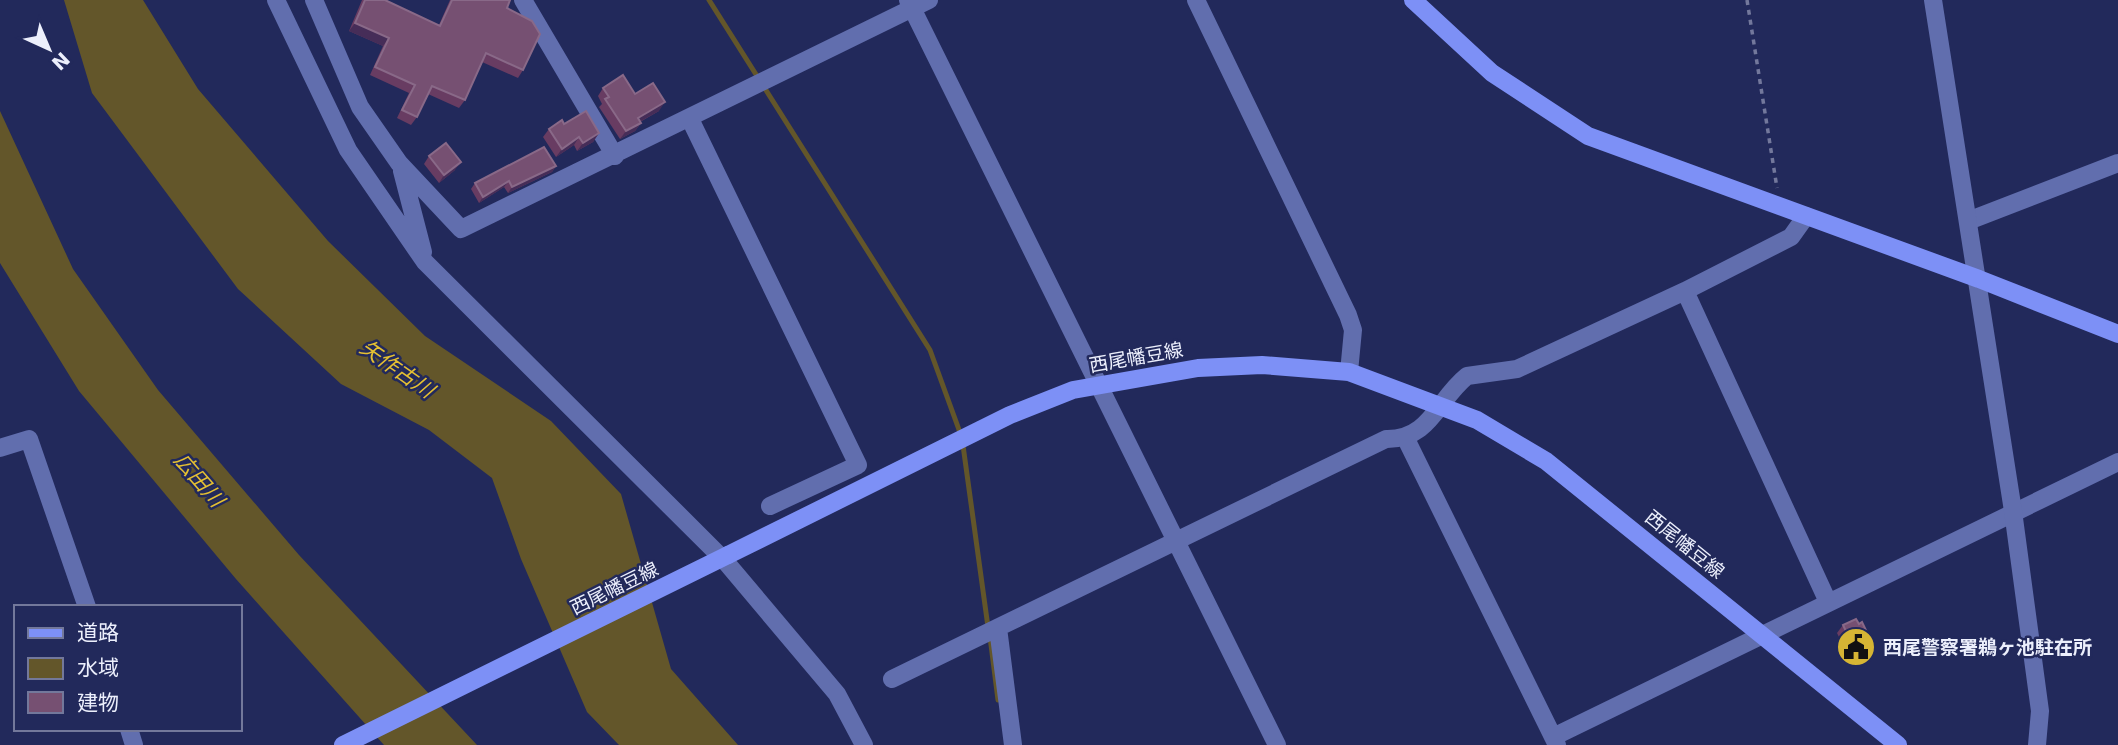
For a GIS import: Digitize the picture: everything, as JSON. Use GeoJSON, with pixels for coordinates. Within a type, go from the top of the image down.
{"type":"FeatureCollection","features":[{"type":"Feature","properties":{"kind":"main road"},"geometry":{"type":"LineString","coordinates":[[1413,0],[1492,73],[1588,136],[1979,279],[2118,334]]}},
{"type":"Feature","properties":{"kind":"main road","name":"西尾幡豆線"},"geometry":{"type":"LineString","coordinates":[[343,745],[1010,415],[1073,390],[1100,384],[1223,367],[1262,365],[1349,372],[1500,432],[1546,461],[1898,745]]}},
{"type":"Feature","properties":{"kind":"street"},"geometry":{"type":"LineString","coordinates":[[276,0],[348,150],[425,262],[724,561],[837,694],[864,745]]}},
{"type":"Feature","properties":{"kind":"street"},"geometry":{"type":"LineString","coordinates":[[314,0],[360,107],[399,163],[461,229],[769,80],[910,4],[929,0]]}},
{"type":"Feature","properties":{"kind":"street"},"geometry":{"type":"LineString","coordinates":[[523,0],[615,156]]}},
{"type":"Feature","properties":{"kind":"street"},"geometry":{"type":"LineString","coordinates":[[1196,0],[1348,315],[1353,331],[1349,372]]}},
{"type":"Feature","properties":{"kind":"street"},"geometry":{"type":"LineString","coordinates":[[1933,0],[1979,279],[2013,511],[2039,711],[2037,745]]}},
{"type":"Feature","properties":{"kind":"street"},"geometry":{"type":"LineString","coordinates":[[910,4],[1179,542],[1277,745]]}},
{"type":"Feature","properties":{"kind":"street"},"geometry":{"type":"LineString","coordinates":[[690,119],[858,465],[770,506]]}},
{"type":"Feature","properties":{"kind":"street"},"geometry":{"type":"LineString","coordinates":[[399,163],[413,206],[425,262]]}},
{"type":"Feature","properties":{"kind":"street"},"geometry":{"type":"LineString","coordinates":[[1968,221],[2118,163]]}},
{"type":"Feature","properties":{"kind":"street"},"geometry":{"type":"LineString","coordinates":[[892,680],[1386,439],[1406,439],[1420,430],[1467,376],[1517,369],[1685,291],[1791,237],[1806,216]]}},
{"type":"Feature","properties":{"kind":"street"},"geometry":{"type":"LineString","coordinates":[[1685,291],[1828,602]]}},
{"type":"Feature","properties":{"kind":"street"},"geometry":{"type":"LineString","coordinates":[[0,448],[29,439],[86,605]]}},
{"type":"Feature","properties":{"kind":"street"},"geometry":{"type":"LineString","coordinates":[[1406,439],[1555,741],[1828,602],[2118,462]]}},
{"type":"Feature","properties":{"kind":"street"},"geometry":{"type":"LineString","coordinates":[[998,628],[1013,745]]}},
{"type":"Feature","properties":{"kind":"path"},"geometry":{"type":"LineString","coordinates":[[1747,0],[1777,190],[1777,206]]}},
{"type":"Feature","properties":{"kind":"water","name":"矢作古川"},"geometry":{"type":"Polygon","coordinates":[[[64,0],[143,0],[198,89],[328,241],[425,336],[551,421],[621,494],[671,669],[738,745],[619,745],[587,712],[521,559],[492,478],[429,430],[341,384],[238,289],[92,93],[64,0]]]}},
{"type":"Feature","properties":{"kind":"water","name":"広田川"},"geometry":{"type":"Polygon","coordinates":[[[0,111],[73,269],[158,390],[299,555],[477,745],[384,745],[236,579],[79,391],[0,263],[0,111]]]}},
{"type":"Feature","properties":{"kind":"building"},"geometry":{"type":"Polygon","coordinates":[[[365,0],[385,0],[440,26],[452,0],[510,0],[507,8],[532,21],[540,34],[523,70],[486,53],[465,100],[432,86],[417,117],[402,110],[415,85],[375,67],[389,38],[355,23],[365,0]]]}},
{"type":"Feature","properties":{"kind":"building"},"geometry":{"type":"Polygon","coordinates":[[[623,75],[635,94],[653,83],[665,102],[638,118],[641,123],[626,131],[605,99],[609,97],[603,88],[623,75]]]}},
{"type":"Feature","properties":{"kind":"building"},"geometry":{"type":"Polygon","coordinates":[[[586,111],[599,133],[583,143],[579,137],[562,149],[549,129],[562,120],[564,124],[586,111]]]}},
{"type":"Feature","properties":{"kind":"building"},"geometry":{"type":"Polygon","coordinates":[[[446,143],[461,162],[444,175],[429,156],[446,143]]]}},
{"type":"Feature","properties":{"kind":"building"},"geometry":{"type":"Polygon","coordinates":[[[544,147],[556,166],[512,187],[509,181],[483,197],[475,183],[544,147]]]}},
{"type":"Feature","properties":{"kind":"building"},"geometry":{"type":"Polygon","coordinates":[[[1856,619],[1859,624],[1862,622],[1874,647],[1857,655],[1843,625],[1856,619]]]}},
{"type":"Feature","properties":{"kind":"waterway"},"geometry":{"type":"LineString","coordinates":[[709,0],[930,350],[962,438],[988,627]]}},
{"type":"Feature","properties":{"kind":"waterway"},"geometry":{"type":"LineString","coordinates":[[990,637],[998,700]]}},
{"type":"Feature","properties":{"kind":"place","name":"西尾警察署鵜ヶ池駐在所"},"geometry":{"type":"Point","coordinates":[1856,647]}}]}
